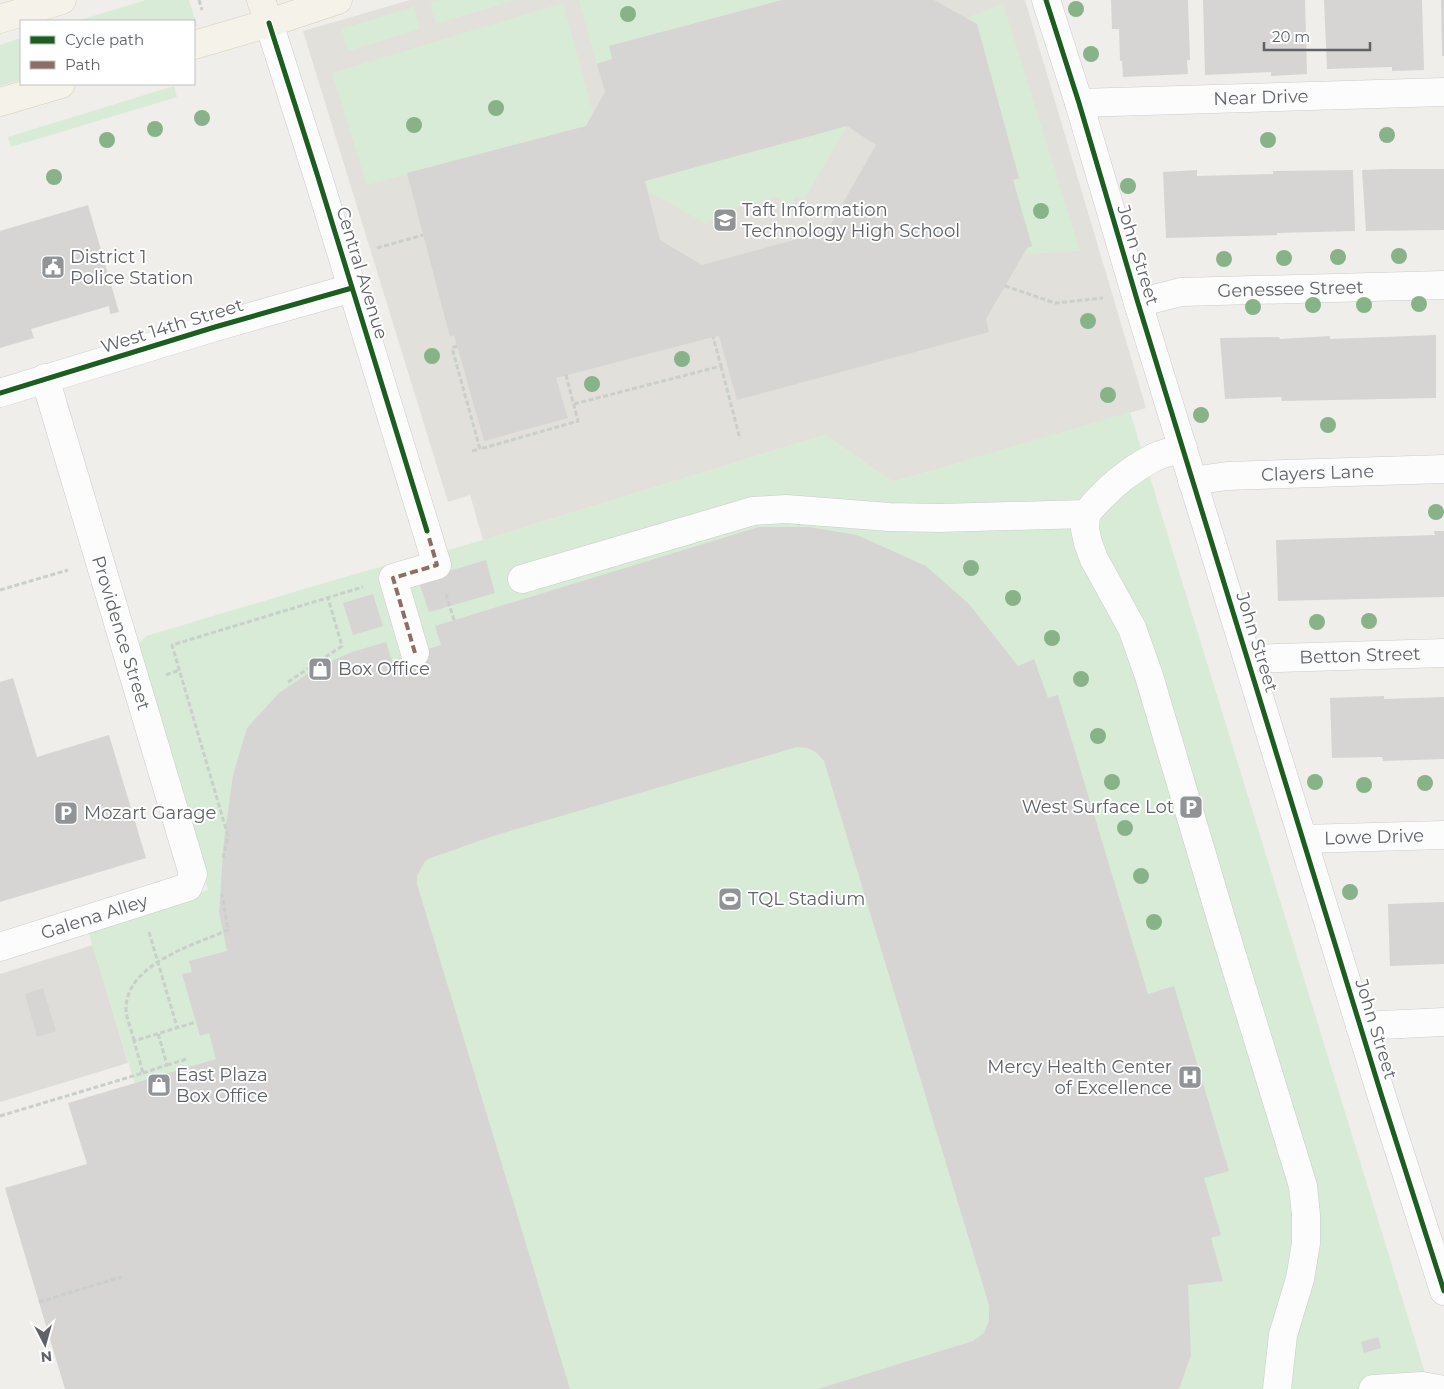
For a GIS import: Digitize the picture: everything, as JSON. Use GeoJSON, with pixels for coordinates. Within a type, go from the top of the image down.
{"type":"FeatureCollection","features":[{"type":"Feature","properties":{"kind":"main road"},"geometry":{"type":"LineString","coordinates":[[0,19],[62,0]]}},
{"type":"Feature","properties":{"kind":"main road"},"geometry":{"type":"LineString","coordinates":[[195,45],[265,12],[338,0]]}},
{"type":"Feature","properties":{"kind":"main road"},"geometry":{"type":"LineString","coordinates":[[0,102],[58,85]]}},
{"type":"Feature","properties":{"kind":"street","name":"John Street"},"geometry":{"type":"LineString","coordinates":[[1046,0],[1360,1026],[1432,1216],[1444,1291]]}},
{"type":"Feature","properties":{"kind":"street","name":"Central Avenue"},"geometry":{"type":"LineString","coordinates":[[265,12],[437,565],[393,578],[415,653]]}},
{"type":"Feature","properties":{"kind":"street","name":"Near Drive"},"geometry":{"type":"LineString","coordinates":[[1079,103],[1444,92]]}},
{"type":"Feature","properties":{"kind":"street","name":"Genessee Street"},"geometry":{"type":"LineString","coordinates":[[1138,303],[1181,292],[1444,285]]}},
{"type":"Feature","properties":{"kind":"street","name":"West 14th Street"},"geometry":{"type":"LineString","coordinates":[[0,393],[45,378],[352,288]]}},
{"type":"Feature","properties":{"kind":"street","name":"Providence Street"},"geometry":{"type":"LineString","coordinates":[[45,378],[193,874],[188,887]]}},
{"type":"Feature","properties":{"kind":"street"},"geometry":{"type":"LineString","coordinates":[[1183,448],[1154,457],[1098,500],[1086,514],[1085,529],[1094,559],[1132,628],[1149,676],[1303,1186],[1306,1243],[1300,1279],[1283,1335],[1277,1389]]}},
{"type":"Feature","properties":{"kind":"street","name":"Clayers Lane"},"geometry":{"type":"LineString","coordinates":[[1192,481],[1227,476],[1444,469]]}},
{"type":"Feature","properties":{"kind":"street"},"geometry":{"type":"LineString","coordinates":[[522,579],[753,511],[786,509],[889,517],[939,518],[1086,514]]}},
{"type":"Feature","properties":{"kind":"street","name":"Betton Street"},"geometry":{"type":"LineString","coordinates":[[1248,659],[1444,654]]}},
{"type":"Feature","properties":{"kind":"street","name":"Lowe Drive"},"geometry":{"type":"LineString","coordinates":[[1303,839],[1444,835]]}},
{"type":"Feature","properties":{"kind":"street","name":"Galena Alley"},"geometry":{"type":"LineString","coordinates":[[0,947],[188,887]]}},
{"type":"Feature","properties":{"kind":"street"},"geometry":{"type":"LineString","coordinates":[[1360,1026],[1444,1022]]}},
{"type":"Feature","properties":{"kind":"street"},"geometry":{"type":"LineString","coordinates":[[1373,1389],[1422,1386],[1439,1389]]}},
{"type":"Feature","properties":{"kind":"path"},"geometry":{"type":"LineString","coordinates":[[378,248],[423,235]]}},
{"type":"Feature","properties":{"kind":"path"},"geometry":{"type":"LineString","coordinates":[[1005,286],[1054,303],[1104,298]]}},
{"type":"Feature","properties":{"kind":"path"},"geometry":{"type":"LineString","coordinates":[[713,337],[740,439]]}},
{"type":"Feature","properties":{"kind":"path"},"geometry":{"type":"LineString","coordinates":[[457,346],[452,348],[480,449]]}},
{"type":"Feature","properties":{"kind":"path"},"geometry":{"type":"LineString","coordinates":[[574,404],[721,366]]}},
{"type":"Feature","properties":{"kind":"path"},"geometry":{"type":"LineString","coordinates":[[472,451],[578,421],[566,376]]}},
{"type":"Feature","properties":{"kind":"path"},"geometry":{"type":"LineString","coordinates":[[0,590],[74,568]]}},
{"type":"Feature","properties":{"kind":"path"},"geometry":{"type":"LineString","coordinates":[[222,861],[228,836],[172,645],[328,598],[342,646],[288,682]]}},
{"type":"Feature","properties":{"kind":"path"},"geometry":{"type":"LineString","coordinates":[[143,1073],[126,1012],[131,988],[142,973],[158,961],[228,930],[220,887]]}},
{"type":"Feature","properties":{"kind":"path"},"geometry":{"type":"LineString","coordinates":[[140,903],[177,1027]]}},
{"type":"Feature","properties":{"kind":"path"},"geometry":{"type":"LineString","coordinates":[[134,1041],[196,1022]]}},
{"type":"Feature","properties":{"kind":"path"},"geometry":{"type":"LineString","coordinates":[[158,1033],[168,1065]]}},
{"type":"Feature","properties":{"kind":"path"},"geometry":{"type":"LineString","coordinates":[[0,1116],[187,1059]]}},
{"type":"Feature","properties":{"kind":"path"},"geometry":{"type":"LineString","coordinates":[[39,1302],[121,1277]]}},
{"type":"Feature","properties":{"kind":"shaded area","name":"Taft Information Technology High School"},"geometry":{"type":"Polygon","coordinates":[[[410,0],[1025,0],[1146,408],[893,482],[825,435],[483,540],[470,495],[448,502],[303,31],[410,0]]]}},
{"type":"Feature","properties":{"kind":"shaded area"},"geometry":{"type":"Polygon","coordinates":[[[93,945],[128,1063],[0,1102],[0,974],[93,945]]]}},
{"type":"Feature","properties":{"kind":"green space"},"geometry":{"type":"Polygon","coordinates":[[[146,0],[189,0],[197,25],[195,26],[195,20],[80,20],[146,0]]]}},
{"type":"Feature","properties":{"kind":"green space"},"geometry":{"type":"Polygon","coordinates":[[[438,0],[516,0],[436,24],[430,2],[438,0]]]}},
{"type":"Feature","properties":{"kind":"green space"},"geometry":{"type":"Polygon","coordinates":[[[579,0],[782,0],[597,64],[579,0]]]}},
{"type":"Feature","properties":{"kind":"green space"},"geometry":{"type":"Polygon","coordinates":[[[563,3],[593,113],[586,126],[367,185],[332,73],[563,3]]]}},
{"type":"Feature","properties":{"kind":"green space"},"geometry":{"type":"Polygon","coordinates":[[[1003,3],[1080,251],[1024,254],[1027,248],[1032,246],[1013,180],[1019,178],[967,18],[1003,3]]]}},
{"type":"Feature","properties":{"kind":"green space"},"geometry":{"type":"Polygon","coordinates":[[[414,7],[420,29],[348,51],[341,29],[414,7]]]}},
{"type":"Feature","properties":{"kind":"green space"},"geometry":{"type":"Polygon","coordinates":[[[20,38],[20,80],[0,86],[0,45],[20,38]]]}},
{"type":"Feature","properties":{"kind":"green space"},"geometry":{"type":"Polygon","coordinates":[[[174,86],[177,97],[11,147],[8,137],[174,86]]]}},
{"type":"Feature","properties":{"kind":"green space"},"geometry":{"type":"Polygon","coordinates":[[[847,126],[804,200],[796,197],[791,205],[776,197],[728,210],[719,224],[710,219],[706,224],[648,191],[645,181],[847,126]]]}},
{"type":"Feature","properties":{"kind":"green space","name":"TQL Stadium"},"geometry":{"type":"Polygon","coordinates":[[[1130,412],[1430,1389],[65,1389],[5,1188],[87,1164],[135,1084],[87,928],[208,890],[136,647],[146,636],[331,581],[483,540],[825,435],[893,482],[1130,412]]]}},
{"type":"Feature","properties":{"kind":"building"},"geometry":{"type":"Polygon","coordinates":[[[782,0],[934,0],[977,24],[1019,178],[1013,180],[1032,246],[1027,248],[986,319],[989,332],[737,400],[719,336],[713,337],[556,378],[568,418],[484,441],[454,335],[450,337],[407,173],[586,126],[605,92],[597,64],[612,59],[609,46],[782,0]],[[847,126],[645,181],[660,240],[702,265],[827,231],[876,145],[847,126]]]}},
{"type":"Feature","properties":{"kind":"building"},"geometry":{"type":"Polygon","coordinates":[[[1111,0],[1188,0],[1190,60],[1187,60],[1188,74],[1123,77],[1122,61],[1120,61],[1119,29],[1112,29],[1111,0]]]}},
{"type":"Feature","properties":{"kind":"building"},"geometry":{"type":"Polygon","coordinates":[[[1203,0],[1305,0],[1307,74],[1271,76],[1271,72],[1205,75],[1203,0]]]}},
{"type":"Feature","properties":{"kind":"building"},"geometry":{"type":"Polygon","coordinates":[[[1324,0],[1422,0],[1424,70],[1392,71],[1392,67],[1327,69],[1324,0]]]}},
{"type":"Feature","properties":{"kind":"building"},"geometry":{"type":"Polygon","coordinates":[[[1441,0],[1444,0],[1444,56],[1442,56],[1441,0]]]}},
{"type":"Feature","properties":{"kind":"building"},"geometry":{"type":"Polygon","coordinates":[[[1444,169],[1444,230],[1366,231],[1362,170],[1444,169]]]}},
{"type":"Feature","properties":{"kind":"building"},"geometry":{"type":"Polygon","coordinates":[[[1197,170],[1197,176],[1273,174],[1273,171],[1353,170],[1355,231],[1166,238],[1163,172],[1197,170]]]}},
{"type":"Feature","properties":{"kind":"building","name":"District 1 Police Station"},"geometry":{"type":"Polygon","coordinates":[[[88,205],[119,312],[110,314],[109,306],[31,329],[34,338],[0,348],[0,231],[88,205]]]}},
{"type":"Feature","properties":{"kind":"building"},"geometry":{"type":"Polygon","coordinates":[[[1436,335],[1436,398],[1282,401],[1281,397],[1225,399],[1220,338],[1279,337],[1280,339],[1330,336],[1330,339],[1436,335]]]}},
{"type":"Feature","properties":{"kind":"building"},"geometry":{"type":"Polygon","coordinates":[[[759,527],[809,527],[857,535],[926,566],[969,604],[1018,666],[1034,659],[1048,698],[1058,695],[1148,994],[1174,986],[1229,1171],[1204,1178],[1221,1235],[1211,1238],[1223,1281],[1188,1285],[1191,1355],[1179,1389],[818,1389],[973,1341],[984,1333],[989,1321],[989,1305],[824,761],[817,753],[808,748],[797,747],[493,836],[428,859],[417,876],[417,884],[570,1389],[65,1389],[5,1188],[87,1164],[68,1103],[216,1059],[209,1033],[200,1036],[182,974],[192,972],[189,961],[227,951],[219,912],[224,840],[233,775],[247,728],[279,693],[319,666],[352,652],[386,642],[392,661],[441,645],[435,626],[759,527]]]}},
{"type":"Feature","properties":{"kind":"building"},"geometry":{"type":"Polygon","coordinates":[[[1434,531],[1444,531],[1444,597],[1278,601],[1276,540],[1435,535],[1434,531]]]}},
{"type":"Feature","properties":{"kind":"building"},"geometry":{"type":"Polygon","coordinates":[[[486,560],[495,593],[429,612],[418,580],[486,560]]]}},
{"type":"Feature","properties":{"kind":"building"},"geometry":{"type":"Polygon","coordinates":[[[373,594],[383,626],[353,635],[343,603],[373,594]]]}},
{"type":"Feature","properties":{"kind":"building","name":"Mozart Garage"},"geometry":{"type":"Polygon","coordinates":[[[13,678],[37,757],[109,735],[146,858],[0,902],[0,682],[13,678]]]}},
{"type":"Feature","properties":{"kind":"building"},"geometry":{"type":"Polygon","coordinates":[[[1384,696],[1384,699],[1444,697],[1444,759],[1383,761],[1382,757],[1332,758],[1330,698],[1384,696]]]}},
{"type":"Feature","properties":{"kind":"building"},"geometry":{"type":"Polygon","coordinates":[[[1444,902],[1444,964],[1390,966],[1388,904],[1444,902]]]}},
{"type":"Feature","properties":{"kind":"building"},"geometry":{"type":"Polygon","coordinates":[[[43,988],[56,1031],[37,1037],[25,994],[43,988]]]}},
{"type":"Feature","properties":{"kind":"building"},"geometry":{"type":"Polygon","coordinates":[[[1378,1337],[1381,1348],[1364,1353],[1361,1342],[1378,1337]]]}},
{"type":"Feature","properties":{"kind":"marked path"},"geometry":{"type":"LineString","coordinates":[[415,653],[393,578],[437,565],[427,531]]}},
{"type":"Feature","properties":{"kind":"cycle path"},"geometry":{"type":"LineString","coordinates":[[1046,0],[1382,1097],[1444,1291]]}},
{"type":"Feature","properties":{"kind":"cycle path"},"geometry":{"type":"LineString","coordinates":[[269,23],[427,531]]}},
{"type":"Feature","properties":{"kind":"cycle path"},"geometry":{"type":"LineString","coordinates":[[0,393],[215,327],[352,288]]}},
{"type":"Feature","properties":{"kind":"place","name":"Taft Information Technology High School"},"geometry":{"type":"Point","coordinates":[725,220]}},
{"type":"Feature","properties":{"kind":"place","name":"District 1 Police Station"},"geometry":{"type":"Point","coordinates":[53,267]}},
{"type":"Feature","properties":{"kind":"place","name":"Box Office"},"geometry":{"type":"Point","coordinates":[320,669]}},
{"type":"Feature","properties":{"kind":"place","name":"West Surface Lot"},"geometry":{"type":"Point","coordinates":[1191,807]}},
{"type":"Feature","properties":{"kind":"place","name":"Mozart Garage"},"geometry":{"type":"Point","coordinates":[66,813]}},
{"type":"Feature","properties":{"kind":"place","name":"TQL Stadium"},"geometry":{"type":"Point","coordinates":[730,899]}},
{"type":"Feature","properties":{"kind":"place","name":"Mercy Health Center of Excellence"},"geometry":{"type":"Point","coordinates":[1190,1077]}},
{"type":"Feature","properties":{"kind":"place","name":"East Plaza Box Office"},"geometry":{"type":"Point","coordinates":[159,1085]}}]}
